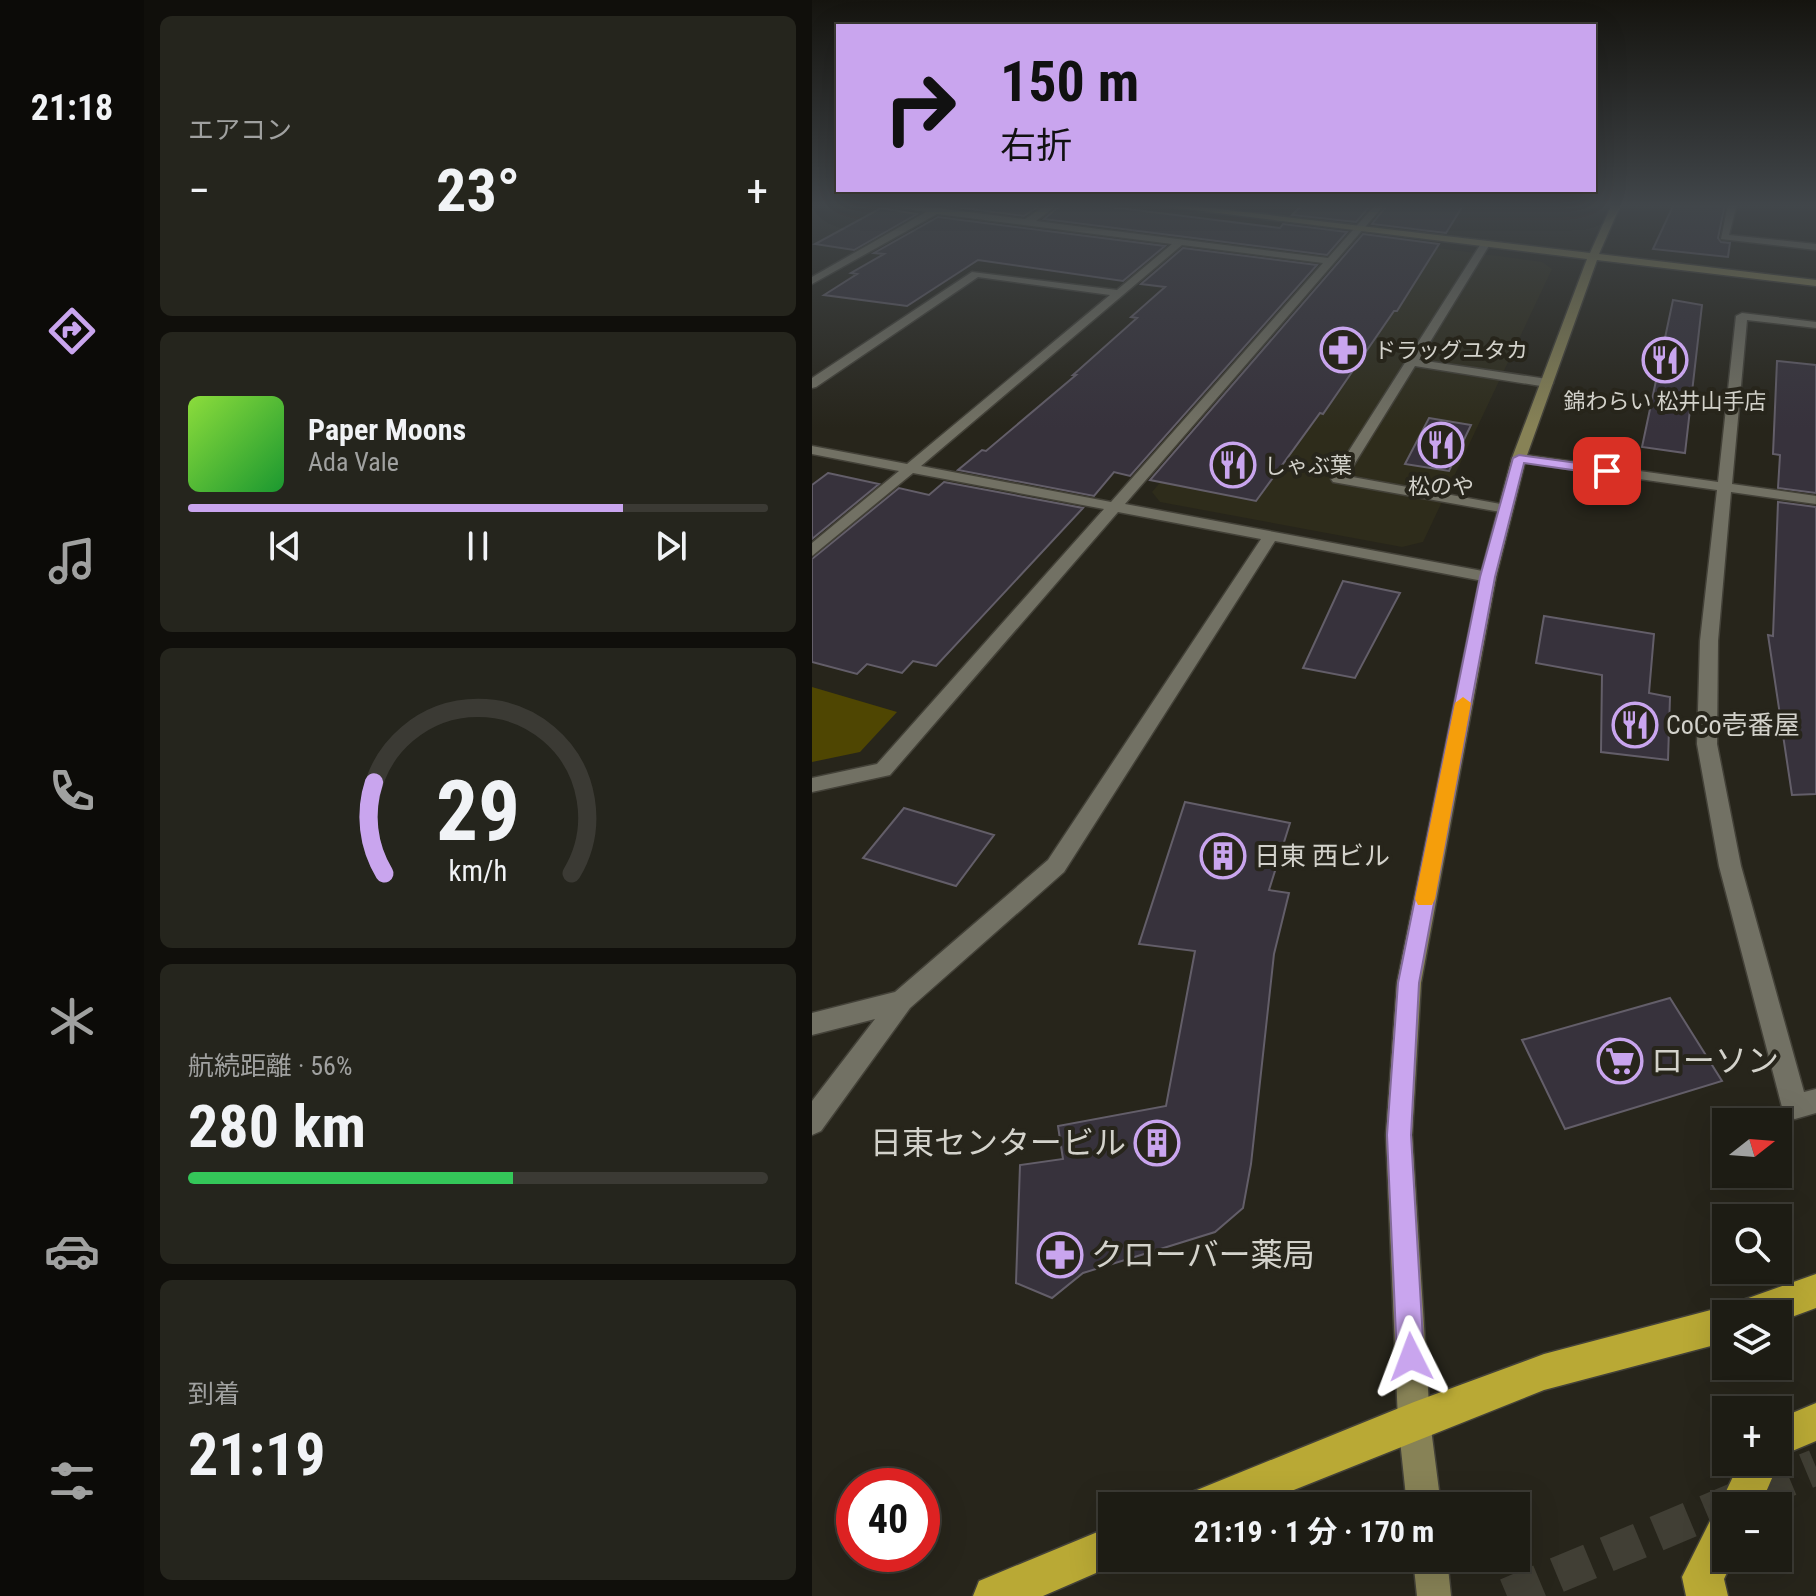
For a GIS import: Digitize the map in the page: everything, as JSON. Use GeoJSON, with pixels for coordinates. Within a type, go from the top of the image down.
{"type":"FeatureCollection","features":[{"type":"Feature","properties":{"kind":"highway"},"geometry":{"type":"LineString","coordinates":[[1791,1300],[1816,1291]]}},
{"type":"Feature","properties":{"kind":"highway"},"geometry":{"type":"LineString","coordinates":[[1240,1492],[1544,1372],[1712,1328]]}},
{"type":"Feature","properties":{"kind":"highway"},"geometry":{"type":"LineString","coordinates":[[1792,1432],[1816,1422]]}},
{"type":"Feature","properties":{"kind":"highway"},"geometry":{"type":"LineString","coordinates":[[994,1596],[1098,1552]]}},
{"type":"Feature","properties":{"kind":"highway"},"geometry":{"type":"LineString","coordinates":[[1707,1596],[1703,1577],[1712,1559]]}},
{"type":"Feature","properties":{"kind":"street"},"geometry":{"type":"LineString","coordinates":[[812,384],[969,278]]}},
{"type":"Feature","properties":{"kind":"street"},"geometry":{"type":"LineString","coordinates":[[1010,278],[1119,293]]}},
{"type":"Feature","properties":{"kind":"street"},"geometry":{"type":"LineString","coordinates":[[812,551],[1136,278]]}},
{"type":"Feature","properties":{"kind":"street"},"geometry":{"type":"LineString","coordinates":[[812,785],[883,770],[1315,278]]}},
{"type":"Feature","properties":{"kind":"street"},"geometry":{"type":"LineString","coordinates":[[1463,278],[1338,479],[1506,509]]}},
{"type":"Feature","properties":{"kind":"street"},"geometry":{"type":"LineString","coordinates":[[1422,1492],[1414,1421],[1399,1135],[1409,983],[1488,577],[1519,458],[1585,278]]}},
{"type":"Feature","properties":{"kind":"street"},"geometry":{"type":"LineString","coordinates":[[1777,278],[1816,283]]}},
{"type":"Feature","properties":{"kind":"street"},"geometry":{"type":"LineString","coordinates":[[1816,325],[1742,316],[1709,641],[1707,744],[1730,866],[1795,1107],[1816,1101]]}},
{"type":"Feature","properties":{"kind":"street"},"geometry":{"type":"LineString","coordinates":[[1410,362],[1547,383]]}},
{"type":"Feature","properties":{"kind":"street"},"geometry":{"type":"LineString","coordinates":[[812,450],[1488,577]]}},
{"type":"Feature","properties":{"kind":"street"},"geometry":{"type":"LineString","coordinates":[[1519,458],[1816,500]]}},
{"type":"Feature","properties":{"kind":"street"},"geometry":{"type":"LineString","coordinates":[[812,1122],[902,1001],[1056,866],[1270,537]]}},
{"type":"Feature","properties":{"kind":"street"},"geometry":{"type":"LineString","coordinates":[[812,1024],[902,1001]]}},
{"type":"Feature","properties":{"kind":"street"},"geometry":{"type":"LineString","coordinates":[[1431,1572],[1434,1596]]}},
{"type":"Feature","properties":{"kind":"shaded area"},"geometry":{"type":"Polygon","coordinates":[[[1334,278],[1548,278],[1423,542],[1402,547],[1160,502],[1152,492],[1334,278]]]}},
{"type":"Feature","properties":{"kind":"shaded area"},"geometry":{"type":"Polygon","coordinates":[[[812,687],[897,712],[860,752],[812,762],[812,687]]]}},
{"type":"Feature","properties":{"kind":"building"},"geometry":{"type":"Polygon","coordinates":[[[850,278],[949,278],[907,306],[824,295],[850,278]]]}},
{"type":"Feature","properties":{"kind":"building"},"geometry":{"type":"Polygon","coordinates":[[[1147,278],[1305,278],[1130,476],[1114,472],[1094,496],[958,470],[982,450],[986,451],[1076,375],[1073,375],[1137,318],[1131,317],[1165,287],[1141,284],[1147,278]]]}},
{"type":"Feature","properties":{"kind":"building"},"geometry":{"type":"Polygon","coordinates":[[[1324,278],[1417,278],[1323,414],[1320,413],[1256,501],[1150,480],[1324,278]]]}},
{"type":"Feature","properties":{"kind":"building"},"geometry":{"type":"Polygon","coordinates":[[[1673,300],[1702,305],[1685,453],[1642,447],[1673,300]]]}},
{"type":"Feature","properties":{"kind":"building"},"geometry":{"type":"Polygon","coordinates":[[[1777,361],[1816,365],[1816,493],[1778,488],[1780,455],[1773,454],[1777,361]]]}},
{"type":"Feature","properties":{"kind":"building"},"geometry":{"type":"Polygon","coordinates":[[[1429,418],[1471,425],[1449,471],[1405,464],[1429,418]]]}},
{"type":"Feature","properties":{"kind":"building"},"geometry":{"type":"Polygon","coordinates":[[[828,473],[879,484],[812,539],[812,485],[828,473]]]}},
{"type":"Feature","properties":{"kind":"building"},"geometry":{"type":"Polygon","coordinates":[[[944,482],[1083,508],[936,666],[913,661],[902,673],[867,664],[857,674],[812,662],[812,559],[899,488],[929,495],[944,482]]]}},
{"type":"Feature","properties":{"kind":"building"},"geometry":{"type":"Polygon","coordinates":[[[1778,502],[1816,507],[1816,794],[1792,795],[1768,635],[1773,636],[1778,502]]]}},
{"type":"Feature","properties":{"kind":"building"},"geometry":{"type":"Polygon","coordinates":[[[1343,581],[1400,593],[1355,678],[1303,668],[1343,581]]]}},
{"type":"Feature","properties":{"kind":"building"},"geometry":{"type":"Polygon","coordinates":[[[1544,616],[1654,634],[1649,693],[1670,697],[1668,760],[1601,752],[1602,675],[1536,663],[1544,616]]]}},
{"type":"Feature","properties":{"kind":"building","name":"日東センタービル"},"geometry":{"type":"Polygon","coordinates":[[[1185,802],[1290,823],[1269,890],[1289,893],[1274,954],[1251,1164],[1243,1208],[1215,1232],[1083,1273],[1052,1298],[1016,1283],[1020,1165],[1063,1159],[1058,1126],[1166,1106],[1195,951],[1139,944],[1185,802]]]}},
{"type":"Feature","properties":{"kind":"building"},"geometry":{"type":"Polygon","coordinates":[[[904,808],[994,835],[956,886],[863,858],[904,808]]]}},
{"type":"Feature","properties":{"kind":"building","name":"ローソン"},"geometry":{"type":"Polygon","coordinates":[[[1670,998],[1722,1081],[1565,1129],[1522,1040],[1670,998]]]}},
{"type":"Feature","properties":{"kind":"tunnel"},"geometry":{"type":"LineString","coordinates":[[1507,1596],[1816,1467]]}},
{"type":"Feature","properties":{"kind":"slow traffic"},"geometry":{"type":"LineString","coordinates":[[1425,899],[1463,703]]}},
{"type":"Feature","properties":{"kind":"place","name":"ドラッグユタカ"},"geometry":{"type":"Point","coordinates":[1343,350]}},
{"type":"Feature","properties":{"kind":"place","name":"錦わらい 松井山手店"},"geometry":{"type":"Point","coordinates":[1665,360]}},
{"type":"Feature","properties":{"kind":"place","name":"松のや"},"geometry":{"type":"Point","coordinates":[1441,445]}},
{"type":"Feature","properties":{"kind":"place","name":"しゃぶ葉"},"geometry":{"type":"Point","coordinates":[1233,465]}},
{"type":"Feature","properties":{"kind":"place","name":"CoCo壱番屋"},"geometry":{"type":"Point","coordinates":[1635,725]}},
{"type":"Feature","properties":{"kind":"place","name":"日東 西ビル"},"geometry":{"type":"Point","coordinates":[1223,856]}},
{"type":"Feature","properties":{"kind":"place","name":"ローソン"},"geometry":{"type":"Point","coordinates":[1620,1061]}},
{"type":"Feature","properties":{"kind":"place","name":"日東センタービル"},"geometry":{"type":"Point","coordinates":[1157,1143]}},
{"type":"Feature","properties":{"kind":"place","name":"クローバー薬局"},"geometry":{"type":"Point","coordinates":[1060,1255]}},
{"type":"Feature","properties":{"kind":"route"},"geometry":{"type":"LineString","coordinates":[[1411,1357],[1399,1135],[1409,983],[1488,577],[1519,458],[1607,471]]}}]}
